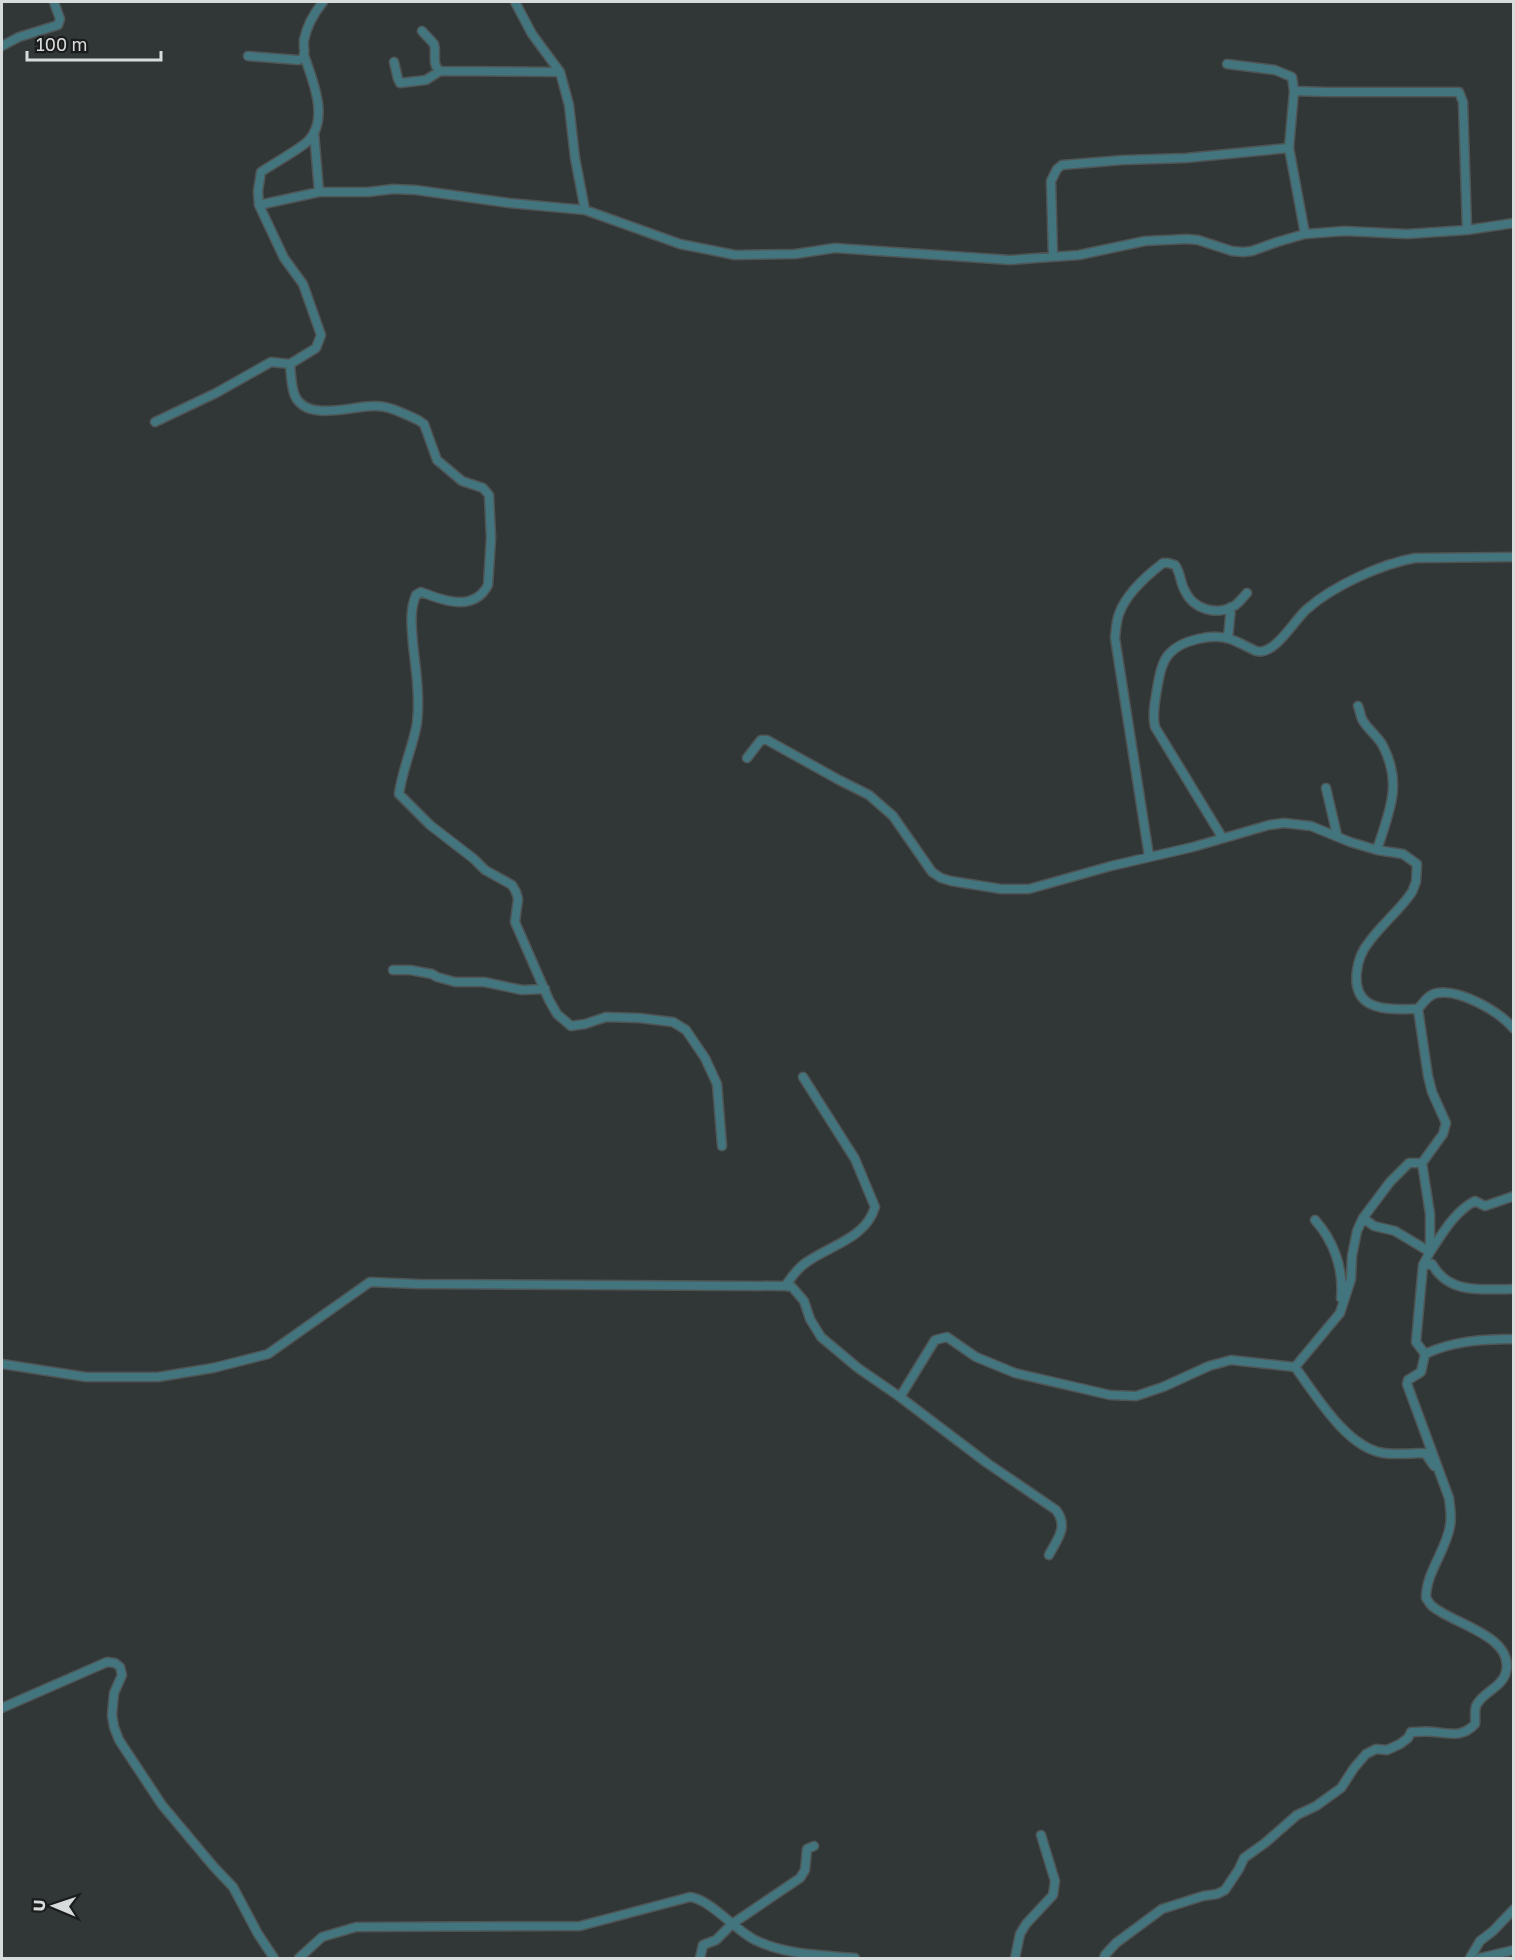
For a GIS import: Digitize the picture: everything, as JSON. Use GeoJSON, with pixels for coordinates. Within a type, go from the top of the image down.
{"type":"FeatureCollection","features":[{"type":"Feature","properties":{"kind":"street"},"geometry":{"type":"LineString","coordinates":[[2,46],[31,33],[58,26],[60,19],[54,2]]}},
{"type":"Feature","properties":{"kind":"street"},"geometry":{"type":"LineString","coordinates":[[155,423],[216,393],[270,362],[290,364],[316,348],[321,335],[303,284],[284,258],[259,205],[258,191],[261,172],[308,140],[314,131],[317,121],[316,91],[304,55],[303,42],[314,14],[323,2]]}},
{"type":"Feature","properties":{"kind":"street"},"geometry":{"type":"LineString","coordinates":[[515,2],[532,34],[560,72],[570,105],[575,158],[585,210]]}},
{"type":"Feature","properties":{"kind":"street"},"geometry":{"type":"LineString","coordinates":[[422,31],[434,44],[435,67],[440,71]]}},
{"type":"Feature","properties":{"kind":"street"},"geometry":{"type":"LineString","coordinates":[[248,56],[298,60],[304,55]]}},
{"type":"Feature","properties":{"kind":"street"},"geometry":{"type":"LineString","coordinates":[[394,62],[400,83],[426,80],[440,71],[560,72]]}},
{"type":"Feature","properties":{"kind":"street"},"geometry":{"type":"LineString","coordinates":[[1227,64],[1286,73],[1292,77],[1294,91],[1289,148],[1305,234]]}},
{"type":"Feature","properties":{"kind":"street"},"geometry":{"type":"LineString","coordinates":[[1294,91],[1459,92],[1463,102],[1467,230]]}},
{"type":"Feature","properties":{"kind":"street"},"geometry":{"type":"LineString","coordinates":[[314,131],[319,192]]}},
{"type":"Feature","properties":{"kind":"street"},"geometry":{"type":"LineString","coordinates":[[1053,257],[1051,181],[1057,169],[1062,165],[1186,158],[1289,148]]}},
{"type":"Feature","properties":{"kind":"street"},"geometry":{"type":"LineString","coordinates":[[259,205],[319,192],[416,190],[509,203],[585,210],[680,244],[735,255],[795,254],[835,248],[1010,260],[1079,255],[1144,242],[1187,238],[1243,252],[1305,234],[1346,231],[1407,234],[1467,230],[1514,223]]}},
{"type":"Feature","properties":{"kind":"street"},"geometry":{"type":"LineString","coordinates":[[290,364],[294,395],[305,408],[324,411],[376,405],[418,420],[424,424],[437,460],[462,481],[483,488],[489,495],[491,538],[486,589],[475,599],[466,603],[450,601],[421,592],[416,595],[413,602],[410,616],[417,680],[417,721],[400,782],[399,794],[430,825],[474,859],[484,870],[512,885],[518,898],[515,922],[557,1014],[571,1026],[606,1017],[639,1017],[673,1022],[686,1030],[705,1058],[717,1084],[722,1146]]}},
{"type":"Feature","properties":{"kind":"street"},"geometry":{"type":"LineString","coordinates":[[1222,837],[1159,735],[1154,721],[1158,680],[1168,655],[1181,645],[1197,639],[1228,638],[1256,651],[1266,650],[1281,638],[1307,609],[1334,591],[1370,571],[1402,560],[1514,557]]}},
{"type":"Feature","properties":{"kind":"street"},"geometry":{"type":"LineString","coordinates":[[1149,856],[1115,638],[1118,616],[1134,590],[1152,571],[1168,562],[1178,569],[1184,590],[1197,605],[1212,610],[1231,607],[1247,593]]}},
{"type":"Feature","properties":{"kind":"street"},"geometry":{"type":"LineString","coordinates":[[1228,638],[1231,607]]}},
{"type":"Feature","properties":{"kind":"street"},"geometry":{"type":"LineString","coordinates":[[1358,706],[1363,720],[1381,743],[1394,777],[1392,799],[1377,850]]}},
{"type":"Feature","properties":{"kind":"street"},"geometry":{"type":"LineString","coordinates":[[747,758],[761,740],[767,740],[869,795],[893,816],[932,872],[941,878],[1001,889],[1029,889],[1269,825],[1311,826],[1350,842],[1377,850],[1403,854],[1415,861],[1418,870],[1412,892],[1406,902],[1364,949],[1357,970],[1359,989],[1363,997],[1368,1003],[1379,1006],[1418,1008],[1431,995],[1448,994],[1488,1007],[1514,1029]]}},
{"type":"Feature","properties":{"kind":"street"},"geometry":{"type":"LineString","coordinates":[[1326,788],[1337,836]]}},
{"type":"Feature","properties":{"kind":"street"},"geometry":{"type":"LineString","coordinates":[[393,970],[432,974],[455,982],[484,982],[522,990],[545,989]]}},
{"type":"Feature","properties":{"kind":"street"},"geometry":{"type":"LineString","coordinates":[[1418,1008],[1428,1076],[1432,1092],[1446,1123],[1443,1134],[1422,1163],[1430,1214],[1430,1252]]}},
{"type":"Feature","properties":{"kind":"street"},"geometry":{"type":"LineString","coordinates":[[785,1286],[797,1269],[865,1227],[875,1207],[855,1159],[802,1077]]}},
{"type":"Feature","properties":{"kind":"street"},"geometry":{"type":"LineString","coordinates":[[1295,1367],[1340,1313],[1351,1280],[1352,1256],[1357,1231],[1363,1218],[1390,1182],[1409,1163],[1422,1163]]}},
{"type":"Feature","properties":{"kind":"street"},"geometry":{"type":"LineString","coordinates":[[1104,1959],[1116,1943],[1162,1909],[1225,1890],[1244,1858],[1297,1815],[1316,1806],[1341,1788],[1366,1754],[1376,1749],[1387,1750],[1400,1744],[1411,1732],[1434,1732],[1451,1736],[1467,1732],[1475,1724],[1476,1706],[1479,1701],[1501,1682],[1507,1665],[1503,1651],[1496,1642],[1432,1606],[1426,1598],[1429,1580],[1451,1525],[1449,1498],[1407,1384],[1408,1380],[1421,1372],[1425,1354],[1416,1342],[1423,1265],[1430,1252],[1444,1231],[1466,1206],[1475,1202],[1485,1206],[1514,1196]]}},
{"type":"Feature","properties":{"kind":"street"},"geometry":{"type":"LineString","coordinates":[[1363,1218],[1374,1226],[1395,1231],[1430,1252]]}},
{"type":"Feature","properties":{"kind":"street"},"geometry":{"type":"LineString","coordinates":[[1315,1220],[1325,1231],[1336,1256],[1342,1284],[1340,1313]]}},
{"type":"Feature","properties":{"kind":"street"},"geometry":{"type":"LineString","coordinates":[[1423,1265],[1432,1264],[1443,1278],[1465,1289],[1514,1289]]}},
{"type":"Feature","properties":{"kind":"street"},"geometry":{"type":"LineString","coordinates":[[2,1364],[86,1377],[158,1377],[213,1368],[268,1354],[370,1282],[792,1287],[804,1300],[810,1319],[821,1337],[858,1368],[987,1463],[1056,1510],[1062,1518],[1063,1527],[1049,1556]]}},
{"type":"Feature","properties":{"kind":"street"},"geometry":{"type":"LineString","coordinates":[[900,1397],[935,1340],[947,1337],[976,1357],[1015,1373],[1110,1395],[1136,1395],[1163,1387],[1209,1366],[1231,1360],[1295,1367],[1347,1433],[1366,1447],[1382,1453],[1425,1453],[1441,1476]]}},
{"type":"Feature","properties":{"kind":"street"},"geometry":{"type":"LineString","coordinates":[[1425,1354],[1440,1347],[1476,1339],[1514,1339]]}},
{"type":"Feature","properties":{"kind":"street"},"geometry":{"type":"LineString","coordinates":[[2,1708],[107,1662],[116,1663],[122,1675],[114,1693],[112,1715],[119,1740],[162,1805],[213,1867],[233,1887],[274,1959]]}},
{"type":"Feature","properties":{"kind":"street"},"geometry":{"type":"LineString","coordinates":[[1015,1959],[1020,1934],[1026,1924],[1053,1895],[1054,1881],[1041,1835]]}},
{"type":"Feature","properties":{"kind":"street"},"geometry":{"type":"LineString","coordinates":[[700,1959],[703,1944],[716,1940],[732,1924],[800,1878],[805,1870],[807,1849],[814,1846]]}},
{"type":"Feature","properties":{"kind":"street"},"geometry":{"type":"LineString","coordinates":[[299,1959],[322,1937],[356,1927],[580,1926],[690,1897],[700,1900],[754,1940],[782,1950],[855,1959]]}},
{"type":"Feature","properties":{"kind":"street"},"geometry":{"type":"LineString","coordinates":[[1470,1959],[1480,1941],[1514,1909]]}},
{"type":"Feature","properties":{"kind":"street"},"geometry":{"type":"LineString","coordinates":[[1480,1959],[1514,1950]]}}]}
